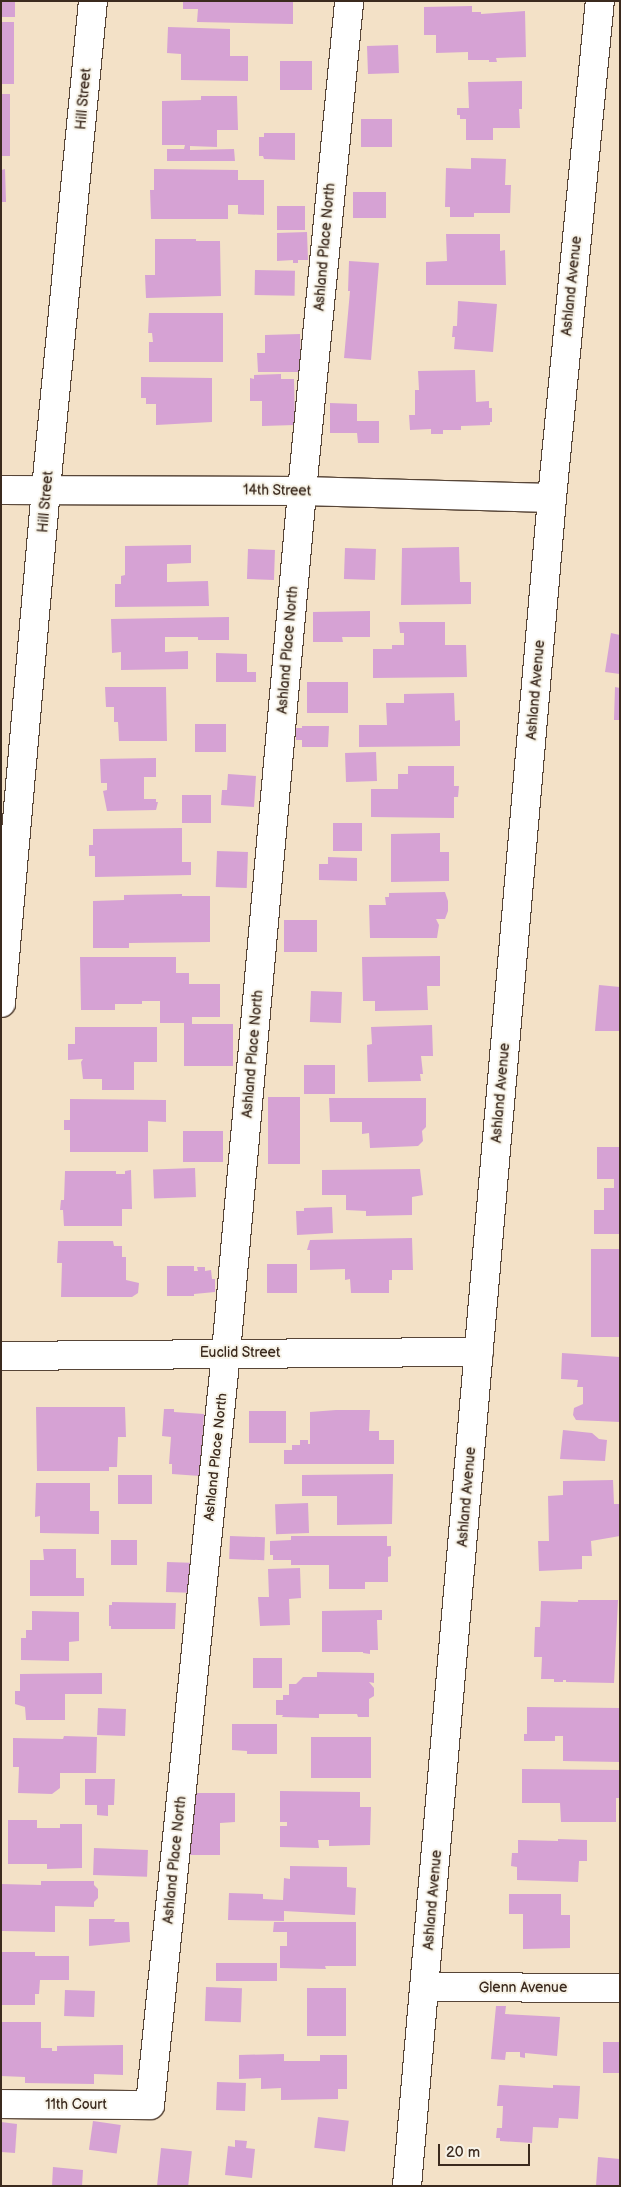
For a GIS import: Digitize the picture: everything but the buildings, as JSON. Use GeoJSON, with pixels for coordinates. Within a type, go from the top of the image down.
{"type":"FeatureCollection","features":[{"type":"Feature","properties":{"kind":"street","name":"Hill Street"},"geometry":{"type":"LineString","coordinates":[[1,1004],[46,489],[93,1]]}},
{"type":"Feature","properties":{"kind":"street","name":"Ashland Place North"},"geometry":{"type":"LineString","coordinates":[[150,2105],[226,1353],[302,491],[349,1]]}},
{"type":"Feature","properties":{"kind":"street","name":"Ashland Avenue"},"geometry":{"type":"LineString","coordinates":[[407,2186],[552,498],[600,1]]}},
{"type":"Feature","properties":{"kind":"street","name":"14th Street"},"geometry":{"type":"LineString","coordinates":[[1,490],[302,491],[552,498]]}},
{"type":"Feature","properties":{"kind":"street","name":"Euclid Street"},"geometry":{"type":"LineString","coordinates":[[1,1356],[479,1352]]}},
{"type":"Feature","properties":{"kind":"street","name":"Glenn Avenue"},"geometry":{"type":"LineString","coordinates":[[425,1987],[620,1988]]}},
{"type":"Feature","properties":{"kind":"street","name":"11th Court"},"geometry":{"type":"LineString","coordinates":[[1,2104],[150,2105]]}}]}
